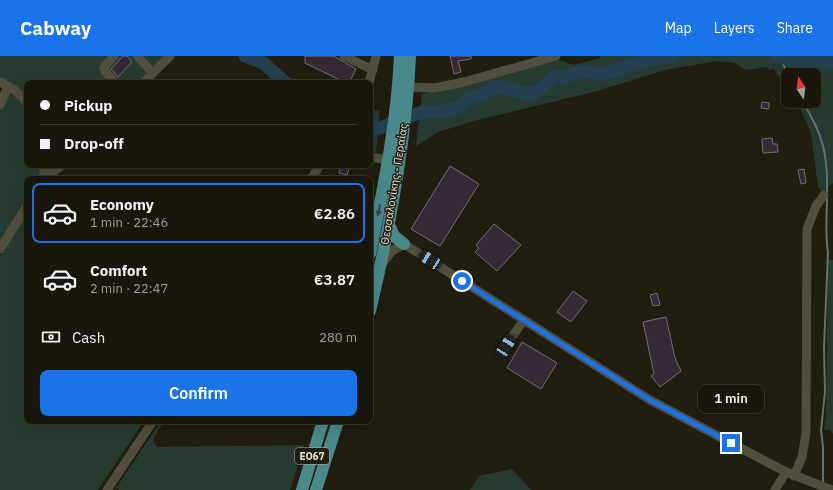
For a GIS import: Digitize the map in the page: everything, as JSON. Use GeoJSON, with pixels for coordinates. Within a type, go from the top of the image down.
{"type":"FeatureCollection","features":[{"type":"Feature","properties":{"kind":"main road","name":"Θεσσαλονίκης - Περαίας"},"geometry":{"type":"LineString","coordinates":[[373,298],[389,225],[396,145],[402,102],[400,56]]}},
{"type":"Feature","properties":{"kind":"main road","name":"Θεσσαλονίκης - Περαίας"},"geometry":{"type":"LineString","coordinates":[[402,102],[408,87],[410,56]]}},
{"type":"Feature","properties":{"kind":"main road","name":"Θεσσαλονίκης - Περαίας"},"geometry":{"type":"LineString","coordinates":[[373,238],[388,160],[396,145]]}},
{"type":"Feature","properties":{"kind":"main road"},"geometry":{"type":"LineString","coordinates":[[389,225],[394,236],[404,244]]}},
{"type":"Feature","properties":{"kind":"main road","name":"ΕΟ67"},"geometry":{"type":"LineString","coordinates":[[302,490],[322,424]]}},
{"type":"Feature","properties":{"kind":"main road","name":"ΕΟ67"},"geometry":{"type":"LineString","coordinates":[[316,490],[337,424]]}},
{"type":"Feature","properties":{"kind":"street"},"geometry":{"type":"LineString","coordinates":[[112,80],[105,71],[104,67],[114,56]]}},
{"type":"Feature","properties":{"kind":"street"},"geometry":{"type":"LineString","coordinates":[[137,56],[154,73]]}},
{"type":"Feature","properties":{"kind":"street"},"geometry":{"type":"LineString","coordinates":[[146,80],[170,56]]}},
{"type":"Feature","properties":{"kind":"street"},"geometry":{"type":"LineString","coordinates":[[344,56],[373,70]]}},
{"type":"Feature","properties":{"kind":"street"},"geometry":{"type":"LineString","coordinates":[[370,80],[376,56]]}},
{"type":"Feature","properties":{"kind":"street"},"geometry":{"type":"LineString","coordinates":[[408,87],[434,88],[464,82],[556,56]]}},
{"type":"Feature","properties":{"kind":"street"},"geometry":{"type":"LineString","coordinates":[[0,105],[4,84],[18,93],[24,100]]}},
{"type":"Feature","properties":{"kind":"street"},"geometry":{"type":"LineString","coordinates":[[373,158],[388,160]]}},
{"type":"Feature","properties":{"kind":"street"},"geometry":{"type":"LineString","coordinates":[[48,176],[58,168]]}},
{"type":"Feature","properties":{"kind":"street"},"geometry":{"type":"LineString","coordinates":[[775,490],[790,474],[802,457],[806,433],[807,229],[816,206],[824,195]]}},
{"type":"Feature","properties":{"kind":"street"},"geometry":{"type":"LineString","coordinates":[[0,248],[24,211]]}},
{"type":"Feature","properties":{"kind":"street"},"geometry":{"type":"LineString","coordinates":[[380,267],[392,251],[404,244],[650,400],[790,474],[810,487],[832,490]]}},
{"type":"Feature","properties":{"kind":"street"},"geometry":{"type":"LineString","coordinates":[[506,346],[523,320]]}},
{"type":"Feature","properties":{"kind":"street"},"geometry":{"type":"LineString","coordinates":[[108,490],[151,424]]}},
{"type":"Feature","properties":{"kind":"green space"},"geometry":{"type":"Polygon","coordinates":[[[0,56],[164,56],[140,80],[24,80],[24,96],[0,78],[0,56]]]}},
{"type":"Feature","properties":{"kind":"green space"},"geometry":{"type":"Polygon","coordinates":[[[600,56],[833,56],[833,183],[822,192],[818,187],[811,133],[800,108],[821,108],[821,68],[781,68],[781,79],[773,68],[769,70],[767,67],[746,70],[735,63],[717,61],[665,70],[597,91],[478,120],[438,132],[416,146],[422,94],[557,59],[573,65],[600,58],[600,56]]]}},
{"type":"Feature","properties":{"kind":"green space"},"geometry":{"type":"Polygon","coordinates":[[[9,90],[19,97],[24,104],[24,168],[41,168],[40,176],[24,176],[24,205],[0,241],[0,111],[9,90]]]}},
{"type":"Feature","properties":{"kind":"green space"},"geometry":{"type":"Polygon","coordinates":[[[373,110],[380,110],[376,152],[373,152],[373,110]]]}},
{"type":"Feature","properties":{"kind":"green space"},"geometry":{"type":"Polygon","coordinates":[[[24,219],[24,424],[142,424],[98,490],[0,490],[0,256],[24,219]]]}},
{"type":"Feature","properties":{"kind":"green space"},"geometry":{"type":"Polygon","coordinates":[[[828,260],[833,260],[833,434],[830,430],[824,430],[826,416],[828,260]]]}},
{"type":"Feature","properties":{"kind":"green space"},"geometry":{"type":"Polygon","coordinates":[[[159,424],[162,424],[153,439],[157,447],[304,445],[290,490],[120,490],[116,488],[159,424]]]}},
{"type":"Feature","properties":{"kind":"green space"},"geometry":{"type":"Polygon","coordinates":[[[512,469],[531,490],[470,490],[479,476],[512,469]]]}},
{"type":"Feature","properties":{"kind":"building"},"geometry":{"type":"Polygon","coordinates":[[[123,56],[127,56],[132,62],[118,77],[111,69],[123,56]]]}},
{"type":"Feature","properties":{"kind":"building"},"geometry":{"type":"Polygon","coordinates":[[[305,56],[334,56],[356,69],[350,80],[340,80],[305,63],[305,56]]]}},
{"type":"Feature","properties":{"kind":"building"},"geometry":{"type":"Polygon","coordinates":[[[450,56],[471,56],[471,59],[458,61],[461,72],[454,74],[450,56]]]}},
{"type":"Feature","properties":{"kind":"building"},"geometry":{"type":"Polygon","coordinates":[[[762,102],[769,103],[769,109],[761,108],[762,102]]]}},
{"type":"Feature","properties":{"kind":"building"},"geometry":{"type":"Polygon","coordinates":[[[772,138],[773,144],[777,144],[778,152],[763,153],[762,139],[772,138]]]}},
{"type":"Feature","properties":{"kind":"building"},"geometry":{"type":"Polygon","coordinates":[[[450,166],[479,184],[440,246],[411,229],[450,166]]]}},
{"type":"Feature","properties":{"kind":"building"},"geometry":{"type":"Polygon","coordinates":[[[340,168],[349,168],[347,175],[339,173],[340,168]]]}},
{"type":"Feature","properties":{"kind":"building"},"geometry":{"type":"Polygon","coordinates":[[[804,169],[806,183],[801,184],[798,170],[804,169]]]}},
{"type":"Feature","properties":{"kind":"building"},"geometry":{"type":"Polygon","coordinates":[[[494,224],[521,245],[497,271],[475,252],[479,248],[476,245],[494,224]]]}},
{"type":"Feature","properties":{"kind":"building"},"geometry":{"type":"Polygon","coordinates":[[[573,291],[587,301],[571,322],[557,312],[573,291]]]}},
{"type":"Feature","properties":{"kind":"building"},"geometry":{"type":"Polygon","coordinates":[[[657,293],[660,305],[653,306],[650,295],[657,293]]]}},
{"type":"Feature","properties":{"kind":"building"},"geometry":{"type":"Polygon","coordinates":[[[666,317],[675,358],[681,371],[660,387],[651,376],[654,374],[643,322],[666,317]]]}},
{"type":"Feature","properties":{"kind":"building"},"geometry":{"type":"Polygon","coordinates":[[[522,342],[557,363],[541,389],[507,368],[522,342]]]}},
{"type":"Feature","properties":{"kind":"waterway"},"geometry":{"type":"LineString","coordinates":[[245,56],[263,63],[283,80]]}},
{"type":"Feature","properties":{"kind":"waterway"},"geometry":{"type":"LineString","coordinates":[[373,130],[422,112],[441,112],[464,105],[468,99],[483,94],[495,86],[522,93],[535,93],[556,76],[564,78],[582,71],[601,75],[651,59],[674,56]]}},
{"type":"Feature","properties":{"kind":"waterway"},"geometry":{"type":"LineString","coordinates":[[778,56],[794,61],[833,62]]}},
{"type":"Feature","properties":{"kind":"waterway"},"geometry":{"type":"LineString","coordinates":[[780,56],[785,68]]}},
{"type":"Feature","properties":{"kind":"waterway"},"geometry":{"type":"LineString","coordinates":[[806,108],[815,124],[823,145],[827,193]]}},
{"type":"Feature","properties":{"kind":"waterway"},"geometry":{"type":"LineString","coordinates":[[823,481],[823,447],[821,430],[825,392],[824,348],[828,252],[826,233],[827,197]]}},
{"type":"Feature","properties":{"kind":"route"},"geometry":{"type":"LineString","coordinates":[[462,281],[650,400],[731,443]]}}]}
